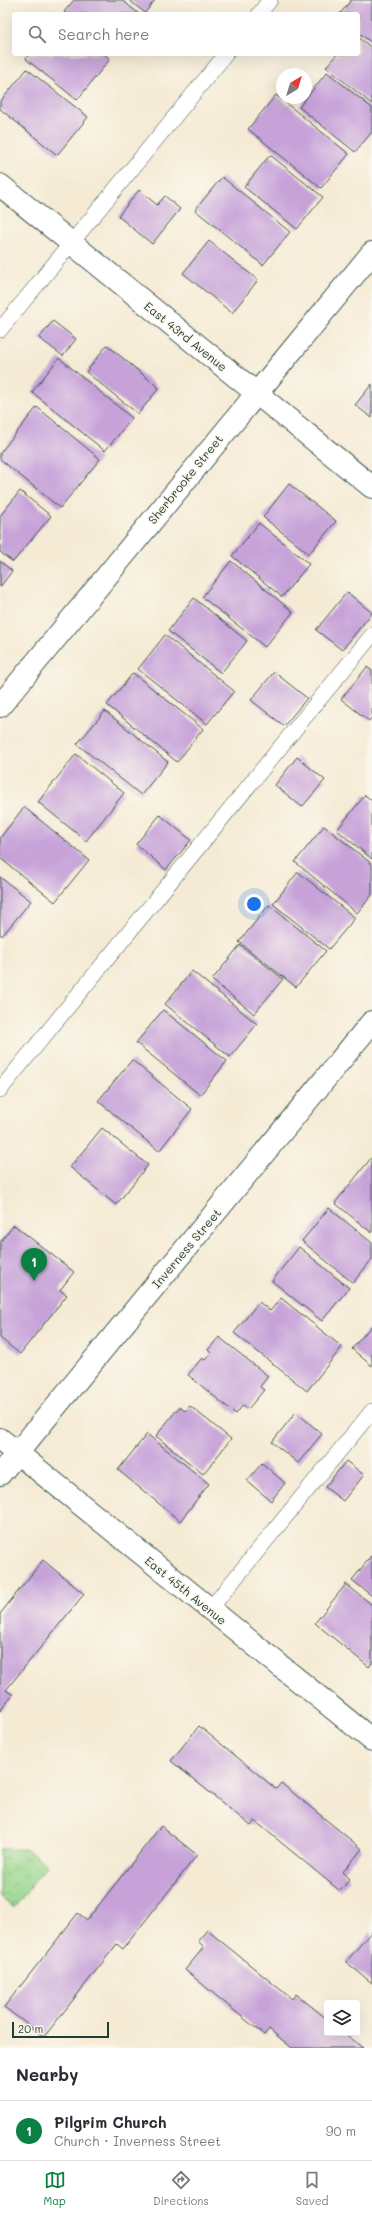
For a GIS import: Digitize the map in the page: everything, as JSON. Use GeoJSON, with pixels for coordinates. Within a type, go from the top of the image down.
{"type":"FeatureCollection","features":[{"type":"Feature","properties":{"kind":"street","name":"East 43rd Avenue"},"geometry":{"type":"LineString","coordinates":[[0,185],[70,244],[372,487]]}},
{"type":"Feature","properties":{"kind":"street","name":"Sherbrooke Street"},"geometry":{"type":"LineString","coordinates":[[0,706],[372,253]]}},
{"type":"Feature","properties":{"kind":"street","name":"Inverness Street"},"geometry":{"type":"LineString","coordinates":[[0,1474],[372,1022]]}},
{"type":"Feature","properties":{"kind":"street","name":"East 45th Avenue"},"geometry":{"type":"LineString","coordinates":[[0,1439],[372,1740]]}},
{"type":"Feature","properties":{"kind":"lane"},"geometry":{"type":"LineString","coordinates":[[261,12],[270,0]]}},
{"type":"Feature","properties":{"kind":"lane"},"geometry":{"type":"LineString","coordinates":[[0,330],[224,56]]}},
{"type":"Feature","properties":{"kind":"lane"},"geometry":{"type":"LineString","coordinates":[[0,1090],[372,635]]}},
{"type":"Feature","properties":{"kind":"lane"},"geometry":{"type":"LineString","coordinates":[[210,1609],[372,1411]]}},
{"type":"Feature","properties":{"kind":"green space"},"geometry":{"type":"Polygon","coordinates":[[[0,1849],[27,1849],[47,1865],[14,1908],[0,1896],[0,1849]]]}},
{"type":"Feature","properties":{"kind":"building"},"geometry":{"type":"Polygon","coordinates":[[[74,0],[122,0],[137,12],[64,12],[74,0]]]}},
{"type":"Feature","properties":{"kind":"building"},"geometry":{"type":"Polygon","coordinates":[[[129,0],[155,0],[146,12],[129,0]]]}},
{"type":"Feature","properties":{"kind":"building"},"geometry":{"type":"Polygon","coordinates":[[[351,0],[372,0],[372,43],[360,34],[360,12],[342,12],[351,0]]]}},
{"type":"Feature","properties":{"kind":"building"},"geometry":{"type":"Polygon","coordinates":[[[360,39],[372,48],[372,104],[326,67],[335,56],[360,56],[360,39]]]}},
{"type":"Feature","properties":{"kind":"building"},"geometry":{"type":"Polygon","coordinates":[[[28,56],[106,56],[110,59],[77,100],[26,59],[28,56]]]}},
{"type":"Feature","properties":{"kind":"building"},"geometry":{"type":"Polygon","coordinates":[[[27,69],[88,117],[57,155],[0,109],[0,102],[27,69]]]}},
{"type":"Feature","properties":{"kind":"building"},"geometry":{"type":"Polygon","coordinates":[[[327,72],[372,108],[372,132],[355,152],[299,107],[301,104],[312,104],[312,91],[327,72]]]}},
{"type":"Feature","properties":{"kind":"building"},"geometry":{"type":"Polygon","coordinates":[[[276,95],[276,104],[287,104],[349,154],[321,188],[248,129],[276,95]]]}},
{"type":"Feature","properties":{"kind":"building"},"geometry":{"type":"Polygon","coordinates":[[[270,155],[323,197],[297,229],[244,187],[270,155]]]}},
{"type":"Feature","properties":{"kind":"building"},"geometry":{"type":"Polygon","coordinates":[[[222,177],[290,232],[263,265],[195,210],[222,177]]]}},
{"type":"Feature","properties":{"kind":"building"},"geometry":{"type":"Polygon","coordinates":[[[139,190],[157,205],[165,196],[180,209],[152,244],[118,216],[139,190]]]}},
{"type":"Feature","properties":{"kind":"building"},"geometry":{"type":"Polygon","coordinates":[[[209,241],[258,280],[232,313],[183,273],[209,241]]]}},
{"type":"Feature","properties":{"kind":"building"},"geometry":{"type":"Polygon","coordinates":[[[53,321],[76,339],[63,356],[39,338],[53,321]]]}},
{"type":"Feature","properties":{"kind":"building"},"geometry":{"type":"Polygon","coordinates":[[[107,345],[159,388],[138,414],[86,372],[107,345]]]}},
{"type":"Feature","properties":{"kind":"building"},"geometry":{"type":"Polygon","coordinates":[[[59,358],[132,418],[105,451],[32,392],[59,358]]]}},
{"type":"Feature","properties":{"kind":"building"},"geometry":{"type":"Polygon","coordinates":[[[372,384],[372,418],[355,405],[372,384]]]}},
{"type":"Feature","properties":{"kind":"building"},"geometry":{"type":"Polygon","coordinates":[[[37,407],[100,459],[60,508],[0,459],[0,453],[37,407]]]}},
{"type":"Feature","properties":{"kind":"building"},"geometry":{"type":"Polygon","coordinates":[[[289,484],[336,521],[309,554],[263,517],[289,484]]]}},
{"type":"Feature","properties":{"kind":"building"},"geometry":{"type":"Polygon","coordinates":[[[20,491],[51,516],[13,562],[0,552],[0,516],[20,491]]]}},
{"type":"Feature","properties":{"kind":"building"},"geometry":{"type":"Polygon","coordinates":[[[259,523],[309,564],[282,597],[232,556],[259,523]]]}},
{"type":"Feature","properties":{"kind":"building"},"geometry":{"type":"Polygon","coordinates":[[[0,561],[12,571],[0,587],[0,561]]]}},
{"type":"Feature","properties":{"kind":"building"},"geometry":{"type":"Polygon","coordinates":[[[231,561],[293,612],[265,647],[202,597],[231,561]]]}},
{"type":"Feature","properties":{"kind":"building"},"geometry":{"type":"Polygon","coordinates":[[[347,592],[372,613],[342,650],[316,630],[347,592]]]}},
{"type":"Feature","properties":{"kind":"building"},"geometry":{"type":"Polygon","coordinates":[[[194,598],[247,641],[221,673],[168,631],[194,598]]]}},
{"type":"Feature","properties":{"kind":"building"},"geometry":{"type":"Polygon","coordinates":[[[165,635],[234,691],[207,724],[138,669],[165,635]]]}},
{"type":"Feature","properties":{"kind":"building"},"geometry":{"type":"Polygon","coordinates":[[[367,667],[372,671],[372,717],[369,721],[341,699],[367,667]]]}},
{"type":"Feature","properties":{"kind":"building"},"geometry":{"type":"Polygon","coordinates":[[[274,672],[307,698],[284,726],[251,700],[274,672]]]}},
{"type":"Feature","properties":{"kind":"building"},"geometry":{"type":"Polygon","coordinates":[[[133,673],[203,729],[177,762],[107,705],[133,673]]]}},
{"type":"Feature","properties":{"kind":"building"},"geometry":{"type":"Polygon","coordinates":[[[105,711],[168,762],[141,795],[77,744],[105,711]]]}},
{"type":"Feature","properties":{"kind":"building"},"geometry":{"type":"Polygon","coordinates":[[[76,754],[124,793],[86,841],[38,802],[76,754]]]}},
{"type":"Feature","properties":{"kind":"building"},"geometry":{"type":"Polygon","coordinates":[[[297,757],[325,780],[302,807],[275,785],[297,757]]]}},
{"type":"Feature","properties":{"kind":"building"},"geometry":{"type":"Polygon","coordinates":[[[365,795],[372,801],[372,859],[337,830],[365,795]]]}},
{"type":"Feature","properties":{"kind":"building"},"geometry":{"type":"Polygon","coordinates":[[[24,807],[89,860],[55,902],[0,858],[0,838],[24,807]]]}},
{"type":"Feature","properties":{"kind":"building"},"geometry":{"type":"Polygon","coordinates":[[[160,815],[191,840],[166,870],[136,844],[160,815]]]}},
{"type":"Feature","properties":{"kind":"building"},"geometry":{"type":"Polygon","coordinates":[[[324,826],[372,864],[372,895],[357,913],[295,862],[324,826]]]}},
{"type":"Feature","properties":{"kind":"building"},"geometry":{"type":"Polygon","coordinates":[[[298,872],[355,918],[329,949],[273,904],[298,872]]]}},
{"type":"Feature","properties":{"kind":"building"},"geometry":{"type":"Polygon","coordinates":[[[0,877],[31,901],[2,936],[0,934],[0,877]]]}},
{"type":"Feature","properties":{"kind":"building"},"geometry":{"type":"Polygon","coordinates":[[[269,905],[326,951],[296,987],[239,942],[269,905]]]}},
{"type":"Feature","properties":{"kind":"building"},"geometry":{"type":"Polygon","coordinates":[[[240,945],[283,979],[254,1014],[212,980],[240,945]]]}},
{"type":"Feature","properties":{"kind":"building"},"geometry":{"type":"Polygon","coordinates":[[[192,971],[257,1024],[230,1057],[165,1004],[192,971]]]}},
{"type":"Feature","properties":{"kind":"building"},"geometry":{"type":"Polygon","coordinates":[[[163,1010],[227,1061],[200,1095],[136,1043],[163,1010]]]}},
{"type":"Feature","properties":{"kind":"building"},"geometry":{"type":"Polygon","coordinates":[[[132,1060],[192,1109],[159,1151],[98,1101],[132,1060]]]}},
{"type":"Feature","properties":{"kind":"building"},"geometry":{"type":"Polygon","coordinates":[[[102,1128],[148,1165],[116,1205],[70,1167],[102,1128]]]}},
{"type":"Feature","properties":{"kind":"building"},"geometry":{"type":"Polygon","coordinates":[[[372,1157],[372,1233],[335,1203],[372,1157]]]}},
{"type":"Feature","properties":{"kind":"building"},"geometry":{"type":"Polygon","coordinates":[[[329,1208],[372,1243],[372,1259],[353,1283],[302,1241],[329,1208]]]}},
{"type":"Feature","properties":{"kind":"building"},"geometry":{"type":"Polygon","coordinates":[[[14,1225],[74,1272],[60,1290],[67,1295],[20,1354],[0,1338],[0,1242],[14,1225]]]}},
{"type":"Feature","properties":{"kind":"building"},"geometry":{"type":"Polygon","coordinates":[[[299,1247],[349,1288],[322,1321],[272,1281],[299,1247]]]}},
{"type":"Feature","properties":{"kind":"building"},"geometry":{"type":"Polygon","coordinates":[[[281,1298],[342,1347],[307,1391],[234,1333],[259,1302],[270,1311],[281,1298]]]}},
{"type":"Feature","properties":{"kind":"building"},"geometry":{"type":"Polygon","coordinates":[[[372,1325],[372,1366],[352,1349],[372,1325]]]}},
{"type":"Feature","properties":{"kind":"building"},"geometry":{"type":"Polygon","coordinates":[[[219,1337],[268,1376],[260,1387],[264,1390],[248,1409],[243,1405],[236,1414],[188,1375],[202,1358],[205,1360],[211,1353],[208,1350],[219,1337]]]}},
{"type":"Feature","properties":{"kind":"building"},"geometry":{"type":"Polygon","coordinates":[[[190,1406],[231,1439],[203,1474],[156,1436],[179,1407],[185,1411],[190,1406]]]}},
{"type":"Feature","properties":{"kind":"building"},"geometry":{"type":"Polygon","coordinates":[[[296,1412],[322,1434],[298,1463],[272,1442],[296,1412]]]}},
{"type":"Feature","properties":{"kind":"building"},"geometry":{"type":"Polygon","coordinates":[[[147,1434],[209,1484],[180,1521],[118,1470],[147,1434]]]}},
{"type":"Feature","properties":{"kind":"building"},"geometry":{"type":"Polygon","coordinates":[[[346,1461],[364,1475],[343,1501],[325,1487],[346,1461]]]}},
{"type":"Feature","properties":{"kind":"building"},"geometry":{"type":"Polygon","coordinates":[[[262,1463],[285,1483],[271,1501],[247,1481],[262,1463]]]}},
{"type":"Feature","properties":{"kind":"building"},"geometry":{"type":"Polygon","coordinates":[[[372,1555],[372,1596],[352,1580],[372,1555]]]}},
{"type":"Feature","properties":{"kind":"building"},"geometry":{"type":"Polygon","coordinates":[[[43,1560],[84,1594],[6,1690],[13,1695],[0,1711],[0,1614],[43,1560]]]}},
{"type":"Feature","properties":{"kind":"building"},"geometry":{"type":"Polygon","coordinates":[[[346,1584],[372,1605],[372,1663],[369,1667],[315,1623],[346,1584]]]}},
{"type":"Feature","properties":{"kind":"building"},"geometry":{"type":"Polygon","coordinates":[[[199,1726],[276,1789],[281,1783],[362,1849],[343,1872],[350,1879],[340,1891],[255,1821],[251,1826],[171,1761],[199,1726]]]}},
{"type":"Feature","properties":{"kind":"building"},"geometry":{"type":"Polygon","coordinates":[[[161,1826],[197,1855],[123,1949],[117,1944],[44,2037],[4,2007],[78,1913],[87,1920],[161,1826]]]}},
{"type":"Feature","properties":{"kind":"building"},"geometry":{"type":"Polygon","coordinates":[[[207,1930],[292,1999],[296,1994],[324,2017],[324,2036],[348,2036],[363,2048],[292,2048],[269,2029],[264,2035],[185,1970],[204,1947],[198,1941],[207,1930]]]}},
{"type":"Feature","properties":{"kind":"building"},"geometry":{"type":"Polygon","coordinates":[[[372,1931],[372,1983],[346,1962],[372,1931]]]}},
{"type":"Feature","properties":{"kind":"place","name":"Pilgrim Church"},"geometry":{"type":"Point","coordinates":[34,1281]}}]}
